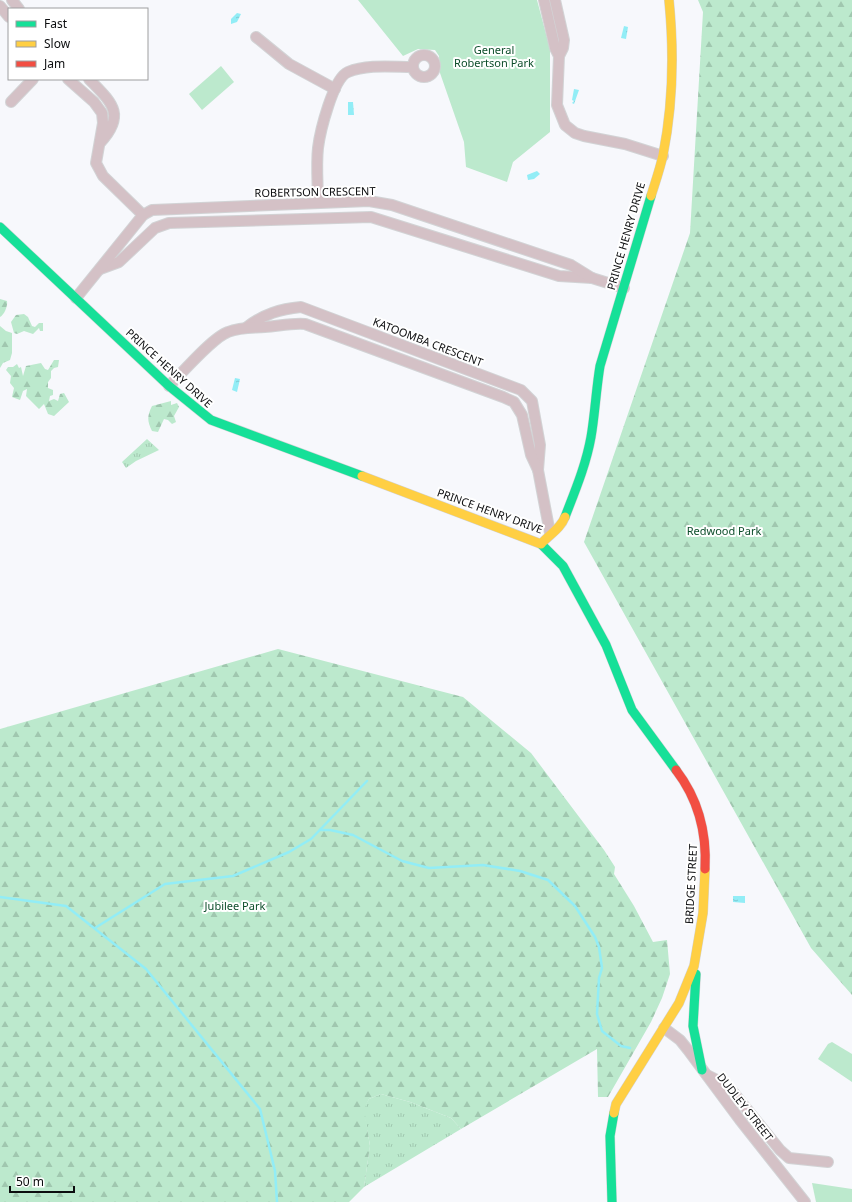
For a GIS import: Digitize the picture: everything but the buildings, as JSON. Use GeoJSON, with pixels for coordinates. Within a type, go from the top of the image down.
{"type":"FeatureCollection","features":[{"type":"Feature","properties":{"kind":"street"},"geometry":{"type":"LineString","coordinates":[[12,0],[18,8]]}},
{"type":"Feature","properties":{"kind":"street"},"geometry":{"type":"LineString","coordinates":[[544,0],[559,56],[557,105],[565,125],[575,133],[584,136],[625,144],[663,156]]}},
{"type":"Feature","properties":{"kind":"street"},"geometry":{"type":"LineString","coordinates":[[555,0],[564,40],[563,48],[559,56]]}},
{"type":"Feature","properties":{"kind":"street","name":"PRINCE HENRY DRIVE"},"geometry":{"type":"LineString","coordinates":[[0,227],[169,386],[204,416],[226,427],[526,537],[541,544],[550,533],[562,524],[585,463],[591,436],[595,393],[600,366],[663,156],[669,111],[674,40],[669,0]]}},
{"type":"Feature","properties":{"kind":"street"},"geometry":{"type":"LineString","coordinates":[[0,6],[8,16]]}},
{"type":"Feature","properties":{"kind":"street"},"geometry":{"type":"LineString","coordinates":[[256,38],[289,64],[335,89]]}},
{"type":"Feature","properties":{"kind":"street"},"geometry":{"type":"LineString","coordinates":[[318,203],[318,147],[335,89],[341,77],[346,72],[356,69],[412,67]]}},
{"type":"Feature","properties":{"kind":"street"},"geometry":{"type":"LineString","coordinates":[[11,102],[32,80]]}},
{"type":"Feature","properties":{"kind":"street"},"geometry":{"type":"LineString","coordinates":[[69,80],[94,102],[102,113],[100,143],[96,162],[102,176],[143,215],[76,298]]}},
{"type":"Feature","properties":{"kind":"street"},"geometry":{"type":"LineString","coordinates":[[90,80],[112,104],[115,112],[115,120],[111,129],[100,143]]}},
{"type":"Feature","properties":{"kind":"street","name":"ROBERTSON CRESCENT"},"geometry":{"type":"LineString","coordinates":[[143,215],[152,210],[369,201],[392,205],[571,265],[592,278]]}},
{"type":"Feature","properties":{"kind":"street","name":"ROBERTSON CRESCENT"},"geometry":{"type":"LineString","coordinates":[[100,269],[119,262],[155,228],[169,223],[371,217],[559,276],[592,278],[624,288]]}},
{"type":"Feature","properties":{"kind":"street","name":"KATOOMBA CRESCENT"},"geometry":{"type":"LineString","coordinates":[[247,327],[260,317],[290,308],[301,307],[521,390],[532,401],[540,445],[538,470],[550,533]]}},
{"type":"Feature","properties":{"kind":"street","name":"KATOOMBA CRESCENT"},"geometry":{"type":"LineString","coordinates":[[169,386],[227,332],[247,327],[265,327],[294,323],[305,324],[514,402],[522,415],[530,455],[538,470]]}},
{"type":"Feature","properties":{"kind":"street","name":"BRIDGE STREET"},"geometry":{"type":"LineString","coordinates":[[541,544],[563,566],[606,645],[632,710],[688,786],[698,807],[705,836],[706,853],[703,913],[694,966],[686,988],[664,1028],[619,1096],[613,1113],[610,1136],[612,1202]]}},
{"type":"Feature","properties":{"kind":"street"},"geometry":{"type":"LineString","coordinates":[[694,966],[696,979],[693,1026],[703,1072],[723,1083],[733,1092],[780,1150],[789,1158],[828,1162]]}},
{"type":"Feature","properties":{"kind":"street","name":"DUDLEY STREET"},"geometry":{"type":"LineString","coordinates":[[664,1028],[680,1040],[703,1072],[805,1202]]}},
{"type":"Feature","properties":{"kind":"green space","name":"General Robertson Park"},"geometry":{"type":"Polygon","coordinates":[[[358,0],[537,0],[550,49],[550,132],[513,162],[507,182],[466,167],[464,142],[440,73],[439,56],[435,50],[418,49],[403,56],[358,0]]]}},
{"type":"Feature","properties":{"kind":"green space","name":"Redwood Park"},"geometry":{"type":"Polygon","coordinates":[[[698,0],[852,0],[852,995],[811,948],[584,542],[690,233],[703,12],[698,0]]]}},
{"type":"Feature","properties":{"kind":"green space"},"geometry":{"type":"Polygon","coordinates":[[[221,66],[234,82],[202,110],[189,94],[221,66]]]}},
{"type":"Feature","properties":{"kind":"green space"},"geometry":{"type":"Polygon","coordinates":[[[0,299],[7,301],[7,303],[4,312],[0,317],[0,299]]]}},
{"type":"Feature","properties":{"kind":"green space"},"geometry":{"type":"Polygon","coordinates":[[[24,314],[28,317],[32,326],[35,327],[39,323],[43,323],[43,331],[40,331],[39,328],[33,334],[24,331],[17,334],[14,333],[11,322],[16,315],[24,314]]]}},
{"type":"Feature","properties":{"kind":"green space"},"geometry":{"type":"Polygon","coordinates":[[[0,326],[6,331],[12,333],[12,353],[10,360],[3,363],[0,368],[0,326]]]}},
{"type":"Feature","properties":{"kind":"green space"},"geometry":{"type":"Polygon","coordinates":[[[54,360],[59,360],[58,367],[51,371],[51,378],[48,382],[48,388],[53,390],[53,395],[50,396],[49,401],[54,399],[58,401],[60,394],[64,393],[69,402],[54,416],[48,414],[44,404],[39,409],[26,396],[27,389],[23,391],[20,400],[12,397],[14,388],[10,383],[11,376],[6,370],[8,367],[13,367],[17,364],[19,368],[21,367],[23,376],[26,366],[41,363],[45,369],[48,370],[54,360]]]}},
{"type":"Feature","properties":{"kind":"green space"},"geometry":{"type":"Polygon","coordinates":[[[171,401],[171,405],[177,403],[179,407],[174,416],[176,422],[172,424],[168,420],[164,419],[158,432],[152,431],[148,418],[152,406],[171,401]]]}},
{"type":"Feature","properties":{"kind":"green space"},"geometry":{"type":"Polygon","coordinates":[[[147,439],[159,450],[136,461],[126,468],[122,462],[147,439]]]}},
{"type":"Feature","properties":{"kind":"green space","name":"Jubilee Park"},"geometry":{"type":"Polygon","coordinates":[[[278,649],[463,697],[531,753],[604,850],[615,867],[614,874],[634,906],[653,942],[667,940],[670,974],[662,998],[651,1022],[608,1097],[598,1097],[597,1049],[461,1129],[451,1118],[410,1102],[381,1094],[369,1099],[364,1109],[370,1146],[364,1187],[349,1202],[0,1202],[0,729],[278,649]]]}},
{"type":"Feature","properties":{"kind":"green space"},"geometry":{"type":"Polygon","coordinates":[[[832,1042],[852,1054],[852,1082],[818,1059],[828,1044],[832,1042]]]}},
{"type":"Feature","properties":{"kind":"green space"},"geometry":{"type":"Polygon","coordinates":[[[381,1094],[410,1102],[451,1118],[461,1129],[364,1187],[370,1145],[363,1109],[369,1099],[381,1094]]]}},
{"type":"Feature","properties":{"kind":"green space"},"geometry":{"type":"Polygon","coordinates":[[[812,1183],[852,1189],[852,1202],[816,1202],[812,1183]]]}},
{"type":"Feature","properties":{"kind":"water"},"geometry":{"type":"Polygon","coordinates":[[[237,13],[241,14],[237,22],[231,24],[231,19],[237,13]]]}},
{"type":"Feature","properties":{"kind":"water"},"geometry":{"type":"Polygon","coordinates":[[[624,26],[628,27],[626,39],[621,38],[624,26]]]}},
{"type":"Feature","properties":{"kind":"water"},"geometry":{"type":"Polygon","coordinates":[[[574,89],[579,90],[574,104],[572,103],[574,101],[572,100],[574,89]]]}},
{"type":"Feature","properties":{"kind":"water"},"geometry":{"type":"Polygon","coordinates":[[[348,102],[353,102],[354,115],[348,115],[348,102]]]}},
{"type":"Feature","properties":{"kind":"water"},"geometry":{"type":"Polygon","coordinates":[[[537,171],[540,174],[534,179],[528,180],[527,175],[537,171]]]}},
{"type":"Feature","properties":{"kind":"water"},"geometry":{"type":"Polygon","coordinates":[[[235,378],[240,379],[237,392],[232,390],[235,378]]]}},
{"type":"Feature","properties":{"kind":"water"},"geometry":{"type":"Polygon","coordinates":[[[733,896],[745,896],[745,903],[733,902],[733,896]]]}},
{"type":"Feature","properties":{"kind":"waterway"},"geometry":{"type":"LineString","coordinates":[[95,928],[165,884],[233,876],[289,852],[311,839],[367,781]]}},
{"type":"Feature","properties":{"kind":"waterway"},"geometry":{"type":"LineString","coordinates":[[320,830],[330,830],[353,835],[402,861],[429,868],[483,865],[520,871],[548,880],[575,906],[595,937],[599,947],[602,968],[599,978],[597,1014],[602,1031],[621,1046],[630,1048]]}},
{"type":"Feature","properties":{"kind":"waterway"},"geometry":{"type":"LineString","coordinates":[[0,897],[66,906],[146,969],[260,1109],[275,1171],[277,1202]]}},
{"type":"Feature","properties":{"kind":"traffic: fast"},"geometry":{"type":"LineString","coordinates":[[565,517],[580,478],[589,447],[600,366],[651,196]]}},
{"type":"Feature","properties":{"kind":"traffic: fast"},"geometry":{"type":"LineString","coordinates":[[0,227],[169,386],[211,420],[362,476]]}},
{"type":"Feature","properties":{"kind":"traffic: fast"},"geometry":{"type":"LineString","coordinates":[[541,544],[563,566],[606,645],[632,710],[676,770]]}},
{"type":"Feature","properties":{"kind":"traffic: fast"},"geometry":{"type":"LineString","coordinates":[[696,974],[693,1026],[702,1070]]}},
{"type":"Feature","properties":{"kind":"traffic: fast"},"geometry":{"type":"LineString","coordinates":[[612,1202],[610,1136],[614,1113]]}},
{"type":"Feature","properties":{"kind":"traffic: slow"},"geometry":{"type":"LineString","coordinates":[[651,196],[663,155],[671,97],[672,39],[669,0]]}},
{"type":"Feature","properties":{"kind":"traffic: slow"},"geometry":{"type":"LineString","coordinates":[[362,476],[541,544],[558,528],[565,517]]}},
{"type":"Feature","properties":{"kind":"traffic: slow"},"geometry":{"type":"LineString","coordinates":[[614,1113],[616,1104],[679,1003],[694,966],[703,913],[705,869]]}},
{"type":"Feature","properties":{"kind":"traffic: jam"},"geometry":{"type":"LineString","coordinates":[[676,770],[691,793],[700,817],[705,842],[705,869]]}}]}
